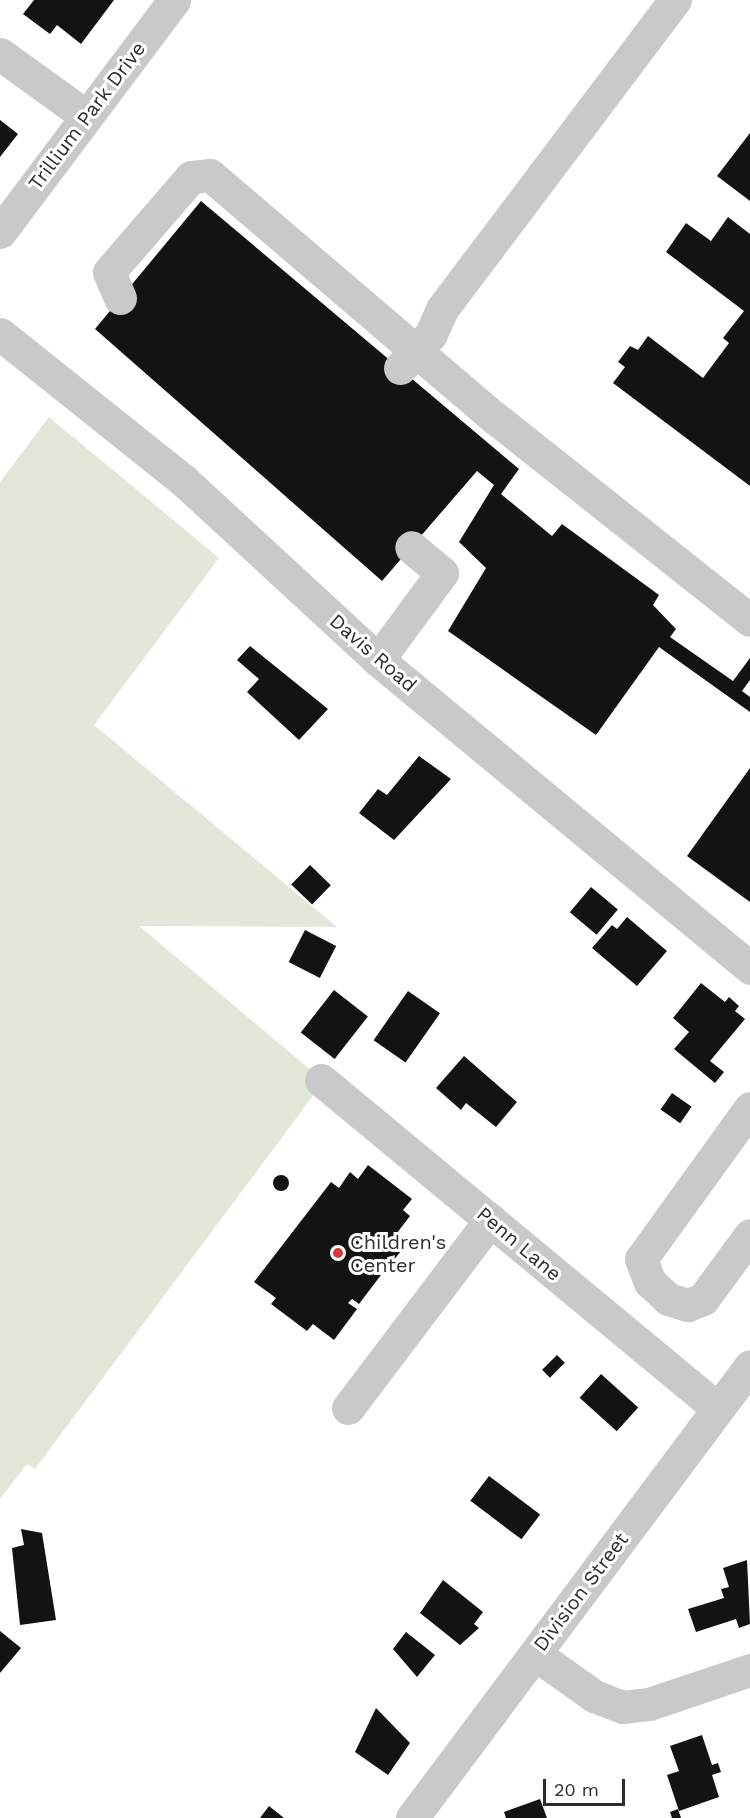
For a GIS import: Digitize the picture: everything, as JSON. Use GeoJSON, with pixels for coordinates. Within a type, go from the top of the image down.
{"type":"FeatureCollection","features":[{"type":"Feature","properties":{"kind":"street","name":"Trillium Park Drive"},"geometry":{"type":"LineString","coordinates":[[0,232],[174,0]]}},
{"type":"Feature","properties":{"kind":"street"},"geometry":{"type":"LineString","coordinates":[[408,359],[675,0]]}},
{"type":"Feature","properties":{"kind":"street"},"geometry":{"type":"LineString","coordinates":[[0,54],[86,116]]}},
{"type":"Feature","properties":{"kind":"street"},"geometry":{"type":"LineString","coordinates":[[120,298],[109,272],[191,177],[210,175],[408,359],[750,620]]}},
{"type":"Feature","properties":{"kind":"street","name":"Davis Road"},"geometry":{"type":"LineString","coordinates":[[0,334],[183,480],[378,660],[750,968]]}},
{"type":"Feature","properties":{"kind":"street"},"geometry":{"type":"LineString","coordinates":[[378,660],[442,573],[411,547]]}},
{"type":"Feature","properties":{"kind":"street","name":"Penn Lane"},"geometry":{"type":"LineString","coordinates":[[321,1080],[717,1408]]}},
{"type":"Feature","properties":{"kind":"street"},"geometry":{"type":"LineString","coordinates":[[750,1108],[641,1259],[650,1282],[668,1299],[688,1305],[703,1299],[750,1234]]}},
{"type":"Feature","properties":{"kind":"street"},"geometry":{"type":"LineString","coordinates":[[348,1408],[490,1220]]}},
{"type":"Feature","properties":{"kind":"street","name":"Division Street"},"geometry":{"type":"LineString","coordinates":[[412,1818],[750,1366]]}},
{"type":"Feature","properties":{"kind":"street"},"geometry":{"type":"LineString","coordinates":[[535,1654],[594,1696],[623,1707],[650,1704],[750,1670]]}},
{"type":"Feature","properties":{"kind":"shaded area"},"geometry":{"type":"Polygon","coordinates":[[[49,417],[219,558],[94,725],[337,927],[139,926],[324,1081],[35,1469],[27,1464],[0,1499],[0,482],[49,417]]]}},
{"type":"Feature","properties":{"kind":"building"},"geometry":{"type":"Polygon","coordinates":[[[34,0],[114,0],[81,44],[57,25],[50,34],[23,14],[34,0]]]}},
{"type":"Feature","properties":{"kind":"building"},"geometry":{"type":"Polygon","coordinates":[[[0,120],[18,134],[0,157],[0,120]]]}},
{"type":"Feature","properties":{"kind":"building"},"geometry":{"type":"Polygon","coordinates":[[[750,133],[750,201],[717,176],[750,133]]]}},
{"type":"Feature","properties":{"kind":"building"},"geometry":{"type":"Polygon","coordinates":[[[201,201],[519,469],[501,494],[552,536],[562,524],[659,595],[653,605],[676,629],[670,637],[733,681],[750,658],[750,680],[742,691],[750,697],[750,712],[659,647],[596,735],[448,631],[486,568],[459,542],[494,485],[477,471],[382,581],[95,329],[201,201]]]}},
{"type":"Feature","properties":{"kind":"building"},"geometry":{"type":"Polygon","coordinates":[[[728,217],[750,234],[750,486],[613,383],[625,367],[618,362],[630,346],[638,350],[648,336],[703,378],[729,343],[723,338],[744,311],[666,252],[686,223],[711,241],[728,217]]]}},
{"type":"Feature","properties":{"kind":"building"},"geometry":{"type":"Polygon","coordinates":[[[250,646],[328,709],[299,740],[247,692],[259,679],[237,660],[250,646]]]}},
{"type":"Feature","properties":{"kind":"building"},"geometry":{"type":"Polygon","coordinates":[[[419,756],[451,779],[394,840],[359,813],[378,789],[387,795],[419,756]]]}},
{"type":"Feature","properties":{"kind":"building"},"geometry":{"type":"Polygon","coordinates":[[[750,768],[750,902],[687,856],[750,768]]]}},
{"type":"Feature","properties":{"kind":"building"},"geometry":{"type":"Polygon","coordinates":[[[310,865],[331,885],[312,905],[291,884],[310,865]]]}},
{"type":"Feature","properties":{"kind":"building"},"geometry":{"type":"Polygon","coordinates":[[[591,887],[618,909],[597,935],[570,912],[591,887]]]}},
{"type":"Feature","properties":{"kind":"building"},"geometry":{"type":"Polygon","coordinates":[[[627,917],[667,951],[637,986],[592,948],[612,925],[617,929],[627,917]]]}},
{"type":"Feature","properties":{"kind":"building"},"geometry":{"type":"Polygon","coordinates":[[[305,930],[336,946],[320,978],[289,962],[305,930]]]}},
{"type":"Feature","properties":{"kind":"building"},"geometry":{"type":"Polygon","coordinates":[[[701,983],[725,1002],[729,997],[739,1006],[735,1011],[745,1019],[710,1061],[724,1072],[715,1083],[674,1049],[689,1032],[673,1018],[701,983]]]}},
{"type":"Feature","properties":{"kind":"building"},"geometry":{"type":"Polygon","coordinates":[[[334,990],[368,1016],[335,1059],[301,1033],[334,990]]]}},
{"type":"Feature","properties":{"kind":"building"},"geometry":{"type":"Polygon","coordinates":[[[408,991],[440,1013],[406,1063],[374,1040],[408,991]]]}},
{"type":"Feature","properties":{"kind":"building"},"geometry":{"type":"Polygon","coordinates":[[[464,1056],[517,1102],[496,1127],[466,1103],[461,1110],[436,1088],[464,1056]]]}},
{"type":"Feature","properties":{"kind":"building"},"geometry":{"type":"Polygon","coordinates":[[[672,1093],[692,1107],[680,1123],[661,1109],[672,1093]]]}},
{"type":"Feature","properties":{"kind":"building","name":"Children's Center"},"geometry":{"type":"Polygon","coordinates":[[[368,1165],[412,1199],[403,1210],[410,1216],[397,1233],[408,1242],[386,1270],[377,1264],[373,1269],[381,1275],[359,1304],[352,1299],[348,1303],[357,1309],[334,1340],[313,1324],[307,1331],[271,1304],[276,1298],[254,1282],[331,1182],[339,1188],[350,1172],[358,1179],[368,1165]]]}},
{"type":"Feature","properties":{"kind":"building"},"geometry":{"type":"Polygon","coordinates":[[[278,1175],[284,1175],[289,1183],[287,1189],[278,1191],[273,1186],[273,1180],[278,1175]]]}},
{"type":"Feature","properties":{"kind":"building"},"geometry":{"type":"Polygon","coordinates":[[[557,1355],[565,1363],[550,1378],[542,1370],[557,1355]]]}},
{"type":"Feature","properties":{"kind":"building"},"geometry":{"type":"Polygon","coordinates":[[[601,1374],[638,1407],[617,1431],[580,1398],[601,1374]]]}},
{"type":"Feature","properties":{"kind":"building"},"geometry":{"type":"Polygon","coordinates":[[[489,1476],[540,1515],[521,1539],[470,1501],[489,1476]]]}},
{"type":"Feature","properties":{"kind":"building"},"geometry":{"type":"Polygon","coordinates":[[[21,1529],[42,1533],[56,1620],[20,1625],[12,1548],[24,1545],[21,1529]]]}},
{"type":"Feature","properties":{"kind":"building"},"geometry":{"type":"Polygon","coordinates":[[[747,1560],[750,1624],[739,1628],[736,1619],[696,1632],[688,1609],[724,1598],[721,1589],[729,1587],[723,1568],[747,1560]]]}},
{"type":"Feature","properties":{"kind":"building"},"geometry":{"type":"Polygon","coordinates":[[[443,1580],[483,1612],[474,1624],[479,1628],[460,1645],[420,1613],[443,1580]]]}},
{"type":"Feature","properties":{"kind":"building"},"geometry":{"type":"Polygon","coordinates":[[[0,1631],[21,1648],[0,1673],[0,1631]]]}},
{"type":"Feature","properties":{"kind":"building"},"geometry":{"type":"Polygon","coordinates":[[[406,1632],[435,1655],[417,1677],[393,1649],[406,1632]]]}},
{"type":"Feature","properties":{"kind":"building"},"geometry":{"type":"Polygon","coordinates":[[[376,1708],[410,1743],[388,1775],[355,1752],[376,1708]]]}},
{"type":"Feature","properties":{"kind":"building"},"geometry":{"type":"Polygon","coordinates":[[[702,1735],[712,1765],[718,1763],[721,1772],[712,1775],[719,1797],[679,1811],[667,1775],[679,1771],[670,1746],[702,1735]]]}},
{"type":"Feature","properties":{"kind":"building"},"geometry":{"type":"Polygon","coordinates":[[[540,1799],[547,1818],[506,1818],[504,1812],[540,1799]]]}},
{"type":"Feature","properties":{"kind":"building"},"geometry":{"type":"Polygon","coordinates":[[[269,1806],[284,1818],[260,1818],[269,1806]]]}},
{"type":"Feature","properties":{"kind":"building"},"geometry":{"type":"Polygon","coordinates":[[[678,1809],[681,1818],[672,1818],[670,1812],[678,1809]]]}},
{"type":"Feature","properties":{"kind":"place","name":"Children's Center"},"geometry":{"type":"Point","coordinates":[338,1253]}}]}
